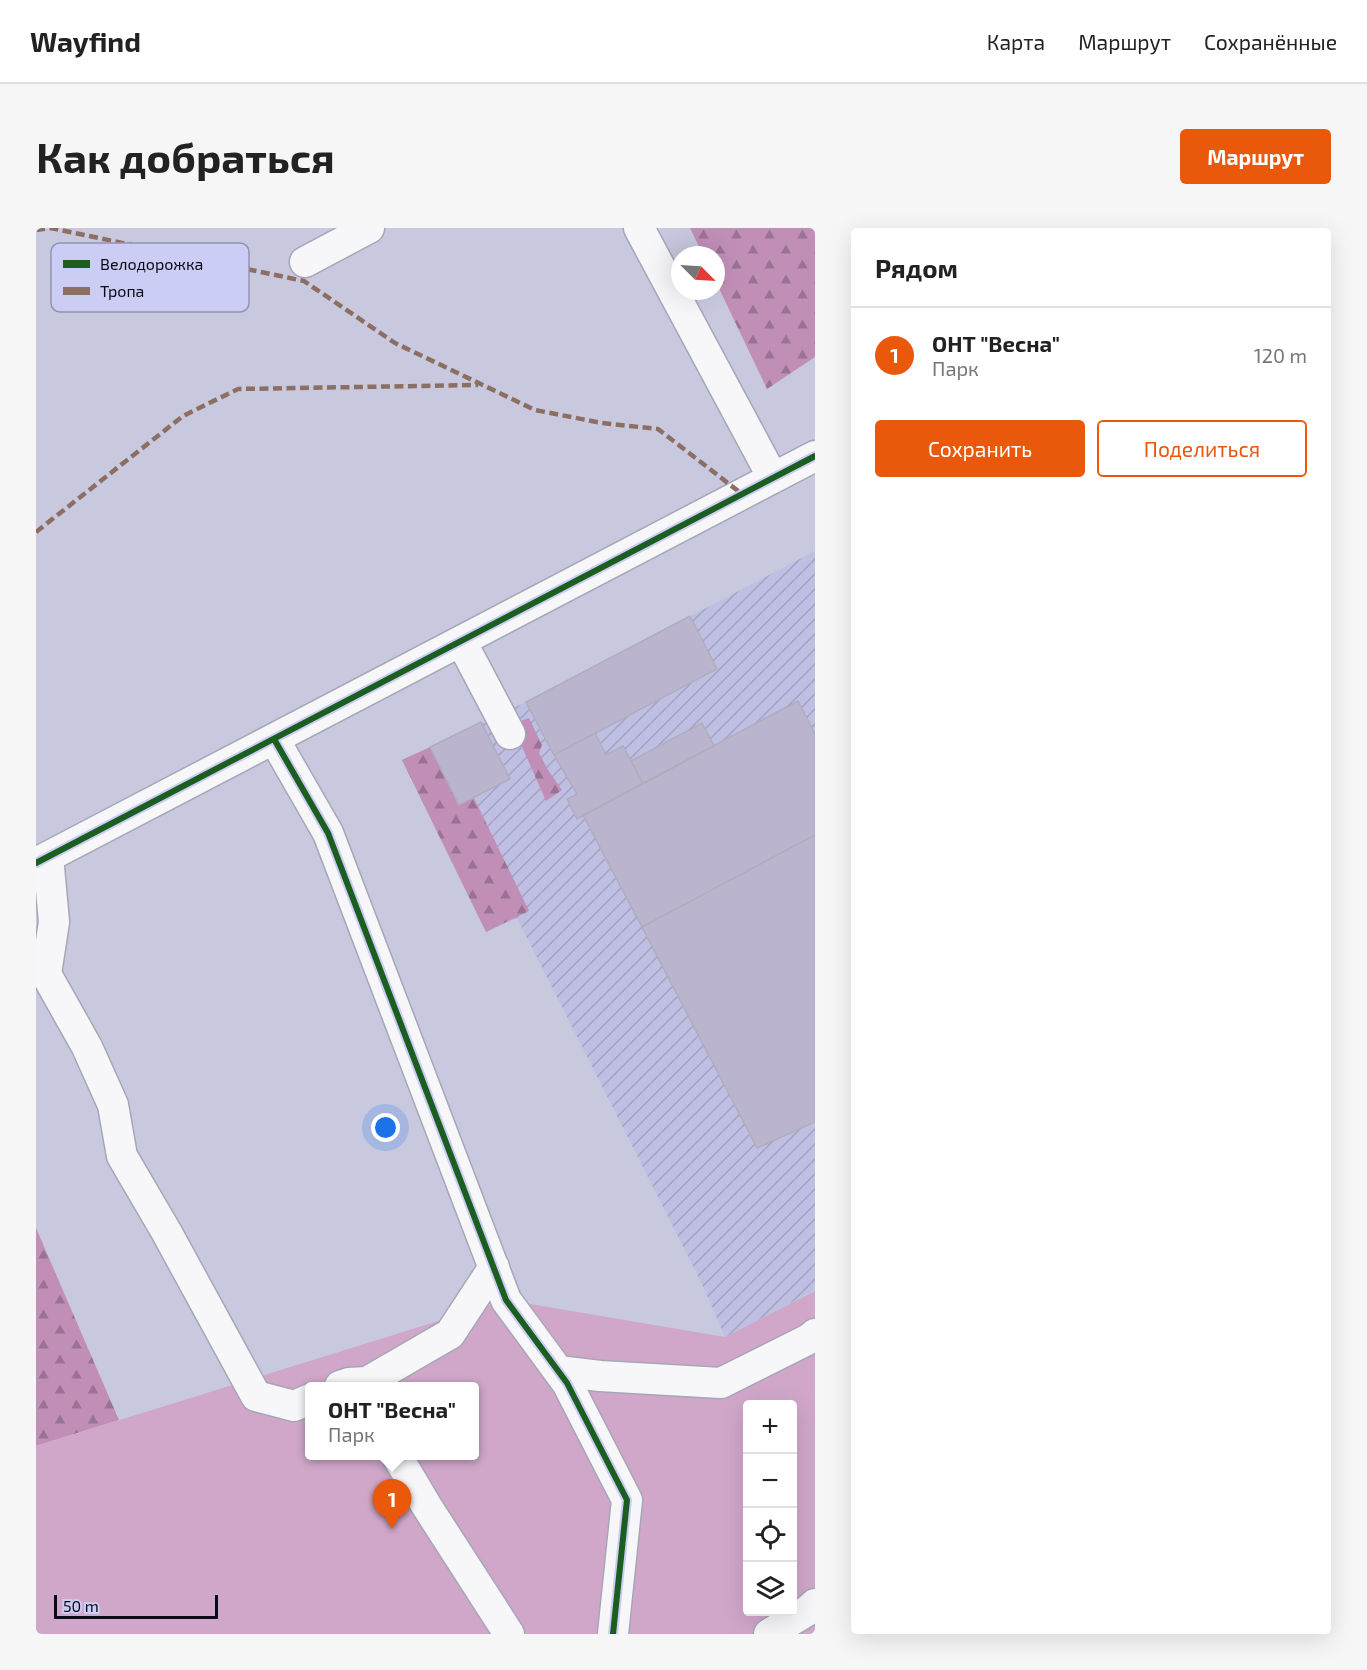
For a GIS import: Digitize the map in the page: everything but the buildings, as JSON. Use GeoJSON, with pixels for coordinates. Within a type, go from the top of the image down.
{"type":"FeatureCollection","features":[{"type":"Feature","properties":{"kind":"street"},"geometry":{"type":"LineString","coordinates":[[304,262],[369,228]]}},
{"type":"Feature","properties":{"kind":"street"},"geometry":{"type":"LineString","coordinates":[[639,228],[773,478]]}},
{"type":"Feature","properties":{"kind":"street"},"geometry":{"type":"LineString","coordinates":[[305,1401],[294,1406],[256,1396],[122,1156],[113,1105],[87,1047],[46,974],[54,922],[42,860],[815,456]]}},
{"type":"Feature","properties":{"kind":"street"},"geometry":{"type":"LineString","coordinates":[[461,641],[510,734]]}},
{"type":"Feature","properties":{"kind":"street"},"geometry":{"type":"LineString","coordinates":[[273,739],[328,833],[506,1300],[567,1383],[627,1500],[613,1634]]}},
{"type":"Feature","properties":{"kind":"street"},"geometry":{"type":"LineString","coordinates":[[363,1382],[450,1334],[494,1267]]}},
{"type":"Feature","properties":{"kind":"street"},"geometry":{"type":"LineString","coordinates":[[558,1371],[600,1377],[721,1383],[815,1334]]}},
{"type":"Feature","properties":{"kind":"street"},"geometry":{"type":"LineString","coordinates":[[399,1460],[509,1634]]}},
{"type":"Feature","properties":{"kind":"street"},"geometry":{"type":"LineString","coordinates":[[769,1634],[815,1604]]}},
{"type":"Feature","properties":{"kind":"shaded area"},"geometry":{"type":"Polygon","coordinates":[[[815,551],[815,1290],[725,1337],[702,1284],[517,918],[486,932],[402,760],[526,702],[815,551]]]}},
{"type":"Feature","properties":{"kind":"shaded area"},"geometry":{"type":"Polygon","coordinates":[[[815,1291],[815,1634],[36,1634],[36,1446],[506,1300],[725,1337],[815,1291]]]}},
{"type":"Feature","properties":{"kind":"green space"},"geometry":{"type":"Polygon","coordinates":[[[690,228],[815,228],[815,357],[767,389],[725,300],[725,246],[699,246],[690,228]]]}},
{"type":"Feature","properties":{"kind":"green space"},"geometry":{"type":"Polygon","coordinates":[[[529,718],[542,745],[539,753],[562,790],[546,801],[512,724],[529,718]]]}},
{"type":"Feature","properties":{"kind":"green space"},"geometry":{"type":"Polygon","coordinates":[[[430,747],[459,805],[474,798],[529,911],[486,932],[402,760],[430,747]]]}},
{"type":"Feature","properties":{"kind":"green space"},"geometry":{"type":"Polygon","coordinates":[[[36,1228],[119,1420],[36,1446],[36,1228]]]}},
{"type":"Feature","properties":{"kind":"marked path"},"geometry":{"type":"LineString","coordinates":[[36,230],[51,228],[123,243]]}},
{"type":"Feature","properties":{"kind":"marked path"},"geometry":{"type":"LineString","coordinates":[[249,269],[304,281],[395,343],[535,410],[602,423],[658,429],[742,494]]}},
{"type":"Feature","properties":{"kind":"marked path"},"geometry":{"type":"LineString","coordinates":[[36,532],[183,416],[238,389],[478,385]]}},
{"type":"Feature","properties":{"kind":"cycle path"},"geometry":{"type":"LineString","coordinates":[[36,863],[815,456]]}},
{"type":"Feature","properties":{"kind":"cycle path"},"geometry":{"type":"LineString","coordinates":[[274,739],[328,833],[506,1300],[567,1383],[627,1500],[613,1634]]}},
{"type":"Feature","properties":{"kind":"place","name":"ОНТ \"Весна\""},"geometry":{"type":"Point","coordinates":[392,1529]}}]}
